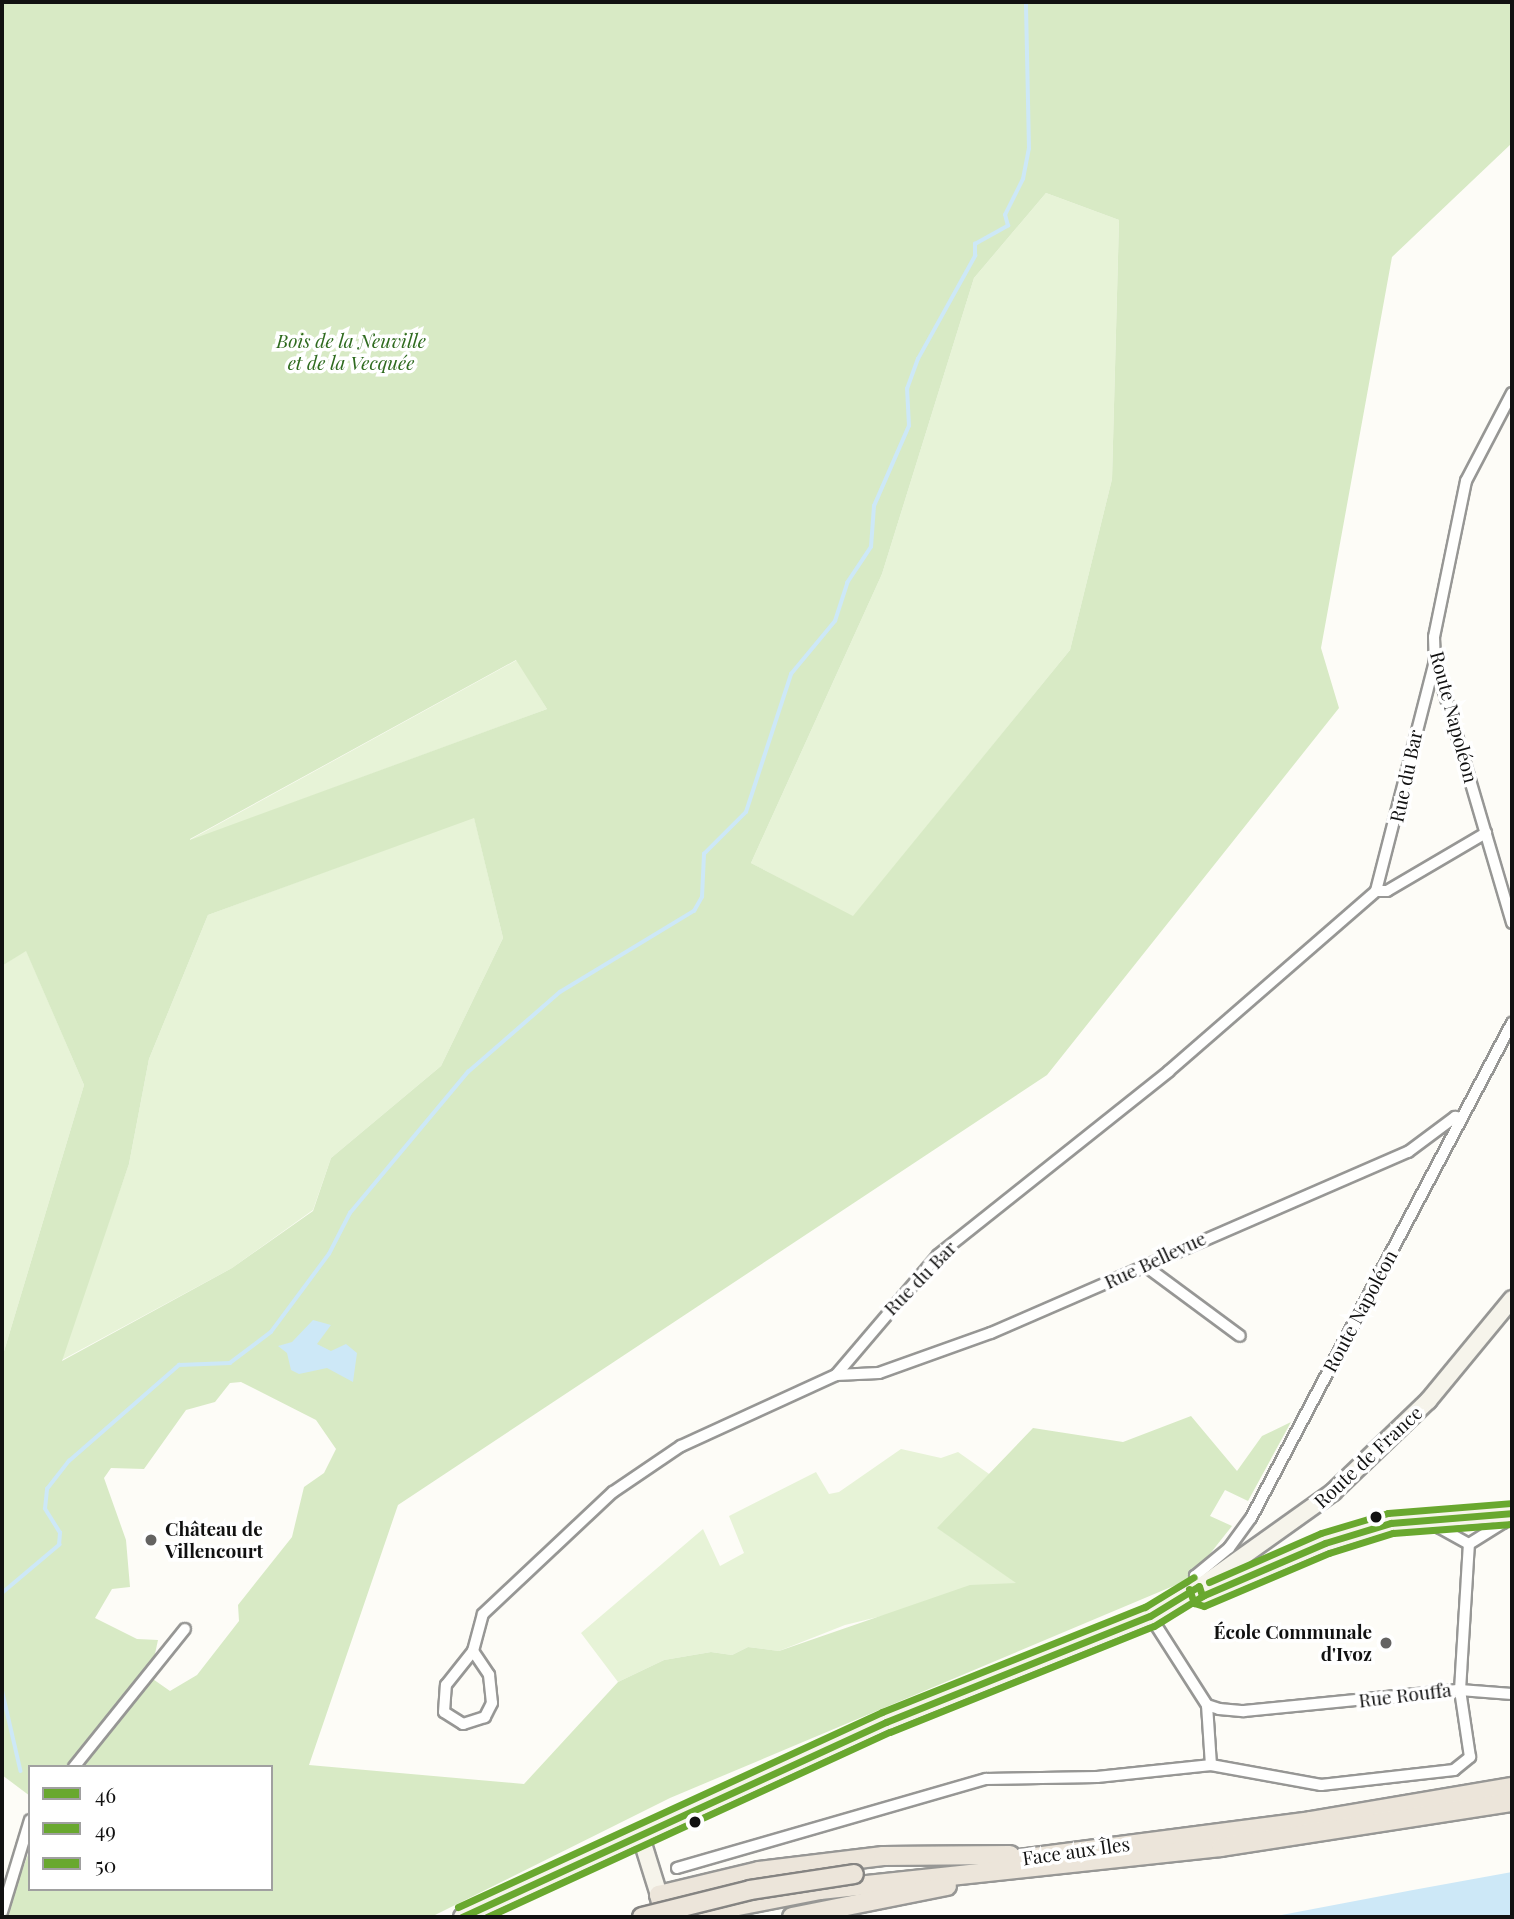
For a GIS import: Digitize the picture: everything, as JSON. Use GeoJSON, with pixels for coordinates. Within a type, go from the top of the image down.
{"type":"FeatureCollection","features":[{"type":"Feature","properties":{"kind":"highway","name":"Face aux Îles"},"geometry":{"type":"LineString","coordinates":[[682,1917],[820,1890],[1310,1821],[1512,1787]]}},
{"type":"Feature","properties":{"kind":"highway","name":"Face aux Îles"},"geometry":{"type":"LineString","coordinates":[[642,1917],[742,1892],[853,1874],[1029,1862],[1314,1835],[1512,1802]]}},
{"type":"Feature","properties":{"kind":"highway"},"geometry":{"type":"LineString","coordinates":[[665,1917],[659,1895],[823,1861],[1029,1862]]}},
{"type":"Feature","properties":{"kind":"highway"},"geometry":{"type":"LineString","coordinates":[[793,1917],[1029,1862]]}},
{"type":"Feature","properties":{"kind":"main road","name":"Route de France"},"geometry":{"type":"LineString","coordinates":[[462,1917],[886,1722],[1150,1616],[1293,1525],[1333,1492],[1427,1401],[1512,1299]]}},
{"type":"Feature","properties":{"kind":"main road"},"geometry":{"type":"LineString","coordinates":[[1199,1586],[1202,1596],[1350,1534],[1436,1518],[1509,1513]]}},
{"type":"Feature","properties":{"kind":"main road"},"geometry":{"type":"LineString","coordinates":[[640,1834],[659,1895]]}},
{"type":"Feature","properties":{"kind":"street","name":"Route Napoléon"},"geometry":{"type":"LineString","coordinates":[[1512,393],[1466,481],[1435,623],[1435,661],[1512,923]]}},
{"type":"Feature","properties":{"kind":"street","name":"Rue du Bar"},"geometry":{"type":"LineString","coordinates":[[473,1651],[489,1675],[492,1703],[479,1721],[463,1724],[444,1712],[446,1685],[473,1651],[476,1629],[493,1602],[625,1482],[681,1446],[836,1374],[949,1245],[1169,1070],[1376,891],[1435,661]]}},
{"type":"Feature","properties":{"kind":"street","name":"Rue du Bar"},"geometry":{"type":"LineString","coordinates":[[1376,891],[1387,891],[1486,833]]}},
{"type":"Feature","properties":{"kind":"street","name":"Route Napoléon"},"geometry":{"type":"LineString","coordinates":[[1199,1586],[1195,1576],[1229,1548],[1251,1518],[1512,1023]]}},
{"type":"Feature","properties":{"kind":"street","name":"Rue Bellevue"},"geometry":{"type":"LineString","coordinates":[[836,1374],[879,1373],[917,1361],[1408,1153],[1455,1117],[1462,1118]]}},
{"type":"Feature","properties":{"kind":"street"},"geometry":{"type":"LineString","coordinates":[[1144,1265],[1240,1336]]}},
{"type":"Feature","properties":{"kind":"street"},"geometry":{"type":"LineString","coordinates":[[1436,1518],[1440,1528],[1469,1544],[1503,1523],[1509,1513]]}},
{"type":"Feature","properties":{"kind":"street","name":"Rue Rouffa"},"geometry":{"type":"LineString","coordinates":[[1207,1705],[1244,1712],[1460,1690],[1469,1544]]}},
{"type":"Feature","properties":{"kind":"street"},"geometry":{"type":"LineString","coordinates":[[1150,1616],[1207,1705],[1211,1765]]}},
{"type":"Feature","properties":{"kind":"street"},"geometry":{"type":"LineString","coordinates":[[76,1765],[185,1629]]}},
{"type":"Feature","properties":{"kind":"street"},"geometry":{"type":"LineString","coordinates":[[677,1868],[986,1779],[1097,1777],[1211,1765],[1321,1786],[1454,1770],[1470,1757],[1460,1690],[1512,1694]]}},
{"type":"Feature","properties":{"kind":"street"},"geometry":{"type":"LineString","coordinates":[[2,1912],[28,1827]]}},
{"type":"Feature","properties":{"kind":"green space","name":"Bois de la Neuville et de la Vecquée"},"geometry":{"type":"Polygon","coordinates":[[[2,2],[1512,2],[1512,143],[1392,257],[1321,648],[1339,708],[1047,1075],[398,1505],[309,1765],[524,1784],[618,1682],[664,1660],[711,1652],[732,1655],[748,1647],[779,1651],[970,1585],[1016,1583],[937,1528],[1033,1428],[1123,1442],[1191,1416],[1237,1471],[1262,1436],[1291,1422],[1248,1501],[1225,1490],[1210,1516],[1232,1526],[1190,1579],[670,1798],[431,1917],[5,1917],[28,1854],[28,1891],[273,1891],[273,1765],[28,1765],[28,1794],[2,1775],[2,1358],[84,1085],[26,951],[2,966],[2,2]],[[1046,193],[974,278],[882,574],[751,863],[853,916],[1070,650],[1112,479],[1119,220],[1046,193]],[[516,660],[190,839],[190,840],[547,709],[516,660]],[[474,818],[208,915],[149,1059],[129,1164],[62,1361],[232,1268],[313,1211],[331,1158],[441,1066],[503,938],[474,818]],[[241,1382],[230,1383],[215,1402],[186,1410],[144,1469],[111,1468],[104,1478],[126,1540],[130,1587],[112,1589],[95,1618],[137,1639],[158,1640],[150,1677],[170,1691],[197,1675],[239,1621],[238,1605],[292,1537],[304,1487],[324,1473],[336,1449],[316,1420],[241,1382]]]}},
{"type":"Feature","properties":{"kind":"green space"},"geometry":{"type":"Polygon","coordinates":[[[1046,193],[1119,220],[1112,479],[1070,650],[853,917],[751,863],[882,574],[974,278],[1046,193]]]}},
{"type":"Feature","properties":{"kind":"green space"},"geometry":{"type":"Polygon","coordinates":[[[517,660],[547,709],[184,843],[517,660]]]}},
{"type":"Feature","properties":{"kind":"green space"},"geometry":{"type":"Polygon","coordinates":[[[474,817],[503,938],[441,1066],[331,1158],[313,1210],[232,1268],[60,1361],[129,1164],[149,1059],[208,915],[474,817]]]}},
{"type":"Feature","properties":{"kind":"green space"},"geometry":{"type":"Polygon","coordinates":[[[26,950],[84,1085],[2,1358],[2,966],[26,950]]]}},
{"type":"Feature","properties":{"kind":"green space"},"geometry":{"type":"Polygon","coordinates":[[[901,1449],[941,1458],[958,1452],[992,1476],[938,1528],[1017,1583],[845,1625],[779,1651],[748,1647],[732,1655],[711,1652],[664,1660],[618,1682],[581,1633],[703,1529],[720,1566],[744,1553],[729,1516],[816,1472],[829,1494],[839,1492],[901,1449]]]}},
{"type":"Feature","properties":{"kind":"water"},"geometry":{"type":"Polygon","coordinates":[[[313,1320],[331,1325],[317,1344],[331,1351],[346,1344],[357,1353],[353,1382],[327,1368],[299,1374],[291,1370],[287,1353],[278,1346],[292,1342],[313,1320]]]}},
{"type":"Feature","properties":{"kind":"water"},"geometry":{"type":"Polygon","coordinates":[[[1512,1872],[1512,1917],[1271,1917],[1413,1890],[1512,1872]]]}},
{"type":"Feature","properties":{"kind":"waterway"},"geometry":{"type":"LineString","coordinates":[[2,1593],[59,1545],[60,1533],[45,1509],[47,1489],[69,1461],[179,1365],[230,1363],[271,1332],[329,1254],[350,1213],[468,1072],[560,992],[694,911],[702,897],[704,854],[746,812],[791,674],[835,621],[847,583],[871,547],[874,506],[909,426],[907,389],[918,359],[975,256],[975,244],[1008,226],[1005,215],[1023,179],[1029,149],[1026,2]]}},
{"type":"Feature","properties":{"kind":"waterway"},"geometry":{"type":"LineString","coordinates":[[2,1689],[21,1771]]}},
{"type":"Feature","properties":{"kind":"transit line","name":"50"},"geometry":{"type":"LineString","coordinates":[[1209,1582],[1321,1533],[1388,1513],[1511,1503]]}},
{"type":"Feature","properties":{"kind":"transit line","name":"46"},"geometry":{"type":"LineString","coordinates":[[1199,1586],[1202,1596],[1325,1543],[1391,1523],[1512,1513]]}},
{"type":"Feature","properties":{"kind":"transit line","name":"49"},"geometry":{"type":"LineString","coordinates":[[1189,1589],[1194,1603],[1204,1606],[1329,1553],[1393,1533],[1512,1524]]}},
{"type":"Feature","properties":{"kind":"transit line","name":"50"},"geometry":{"type":"LineString","coordinates":[[458,1907],[882,1712],[1145,1607],[1194,1577]]}},
{"type":"Feature","properties":{"kind":"transit line","name":"46"},"geometry":{"type":"LineString","coordinates":[[462,1917],[886,1722],[1150,1616],[1199,1586]]}},
{"type":"Feature","properties":{"kind":"transit line","name":"49"},"geometry":{"type":"LineString","coordinates":[[487,1917],[890,1732],[1154,1626],[1204,1595]]}},
{"type":"Feature","properties":{"kind":"place","name":"Château de Villencourt"},"geometry":{"type":"Point","coordinates":[151,1540]}},
{"type":"Feature","properties":{"kind":"place","name":"École Communale d'Ivoz"},"geometry":{"type":"Point","coordinates":[1386,1643]}}]}
